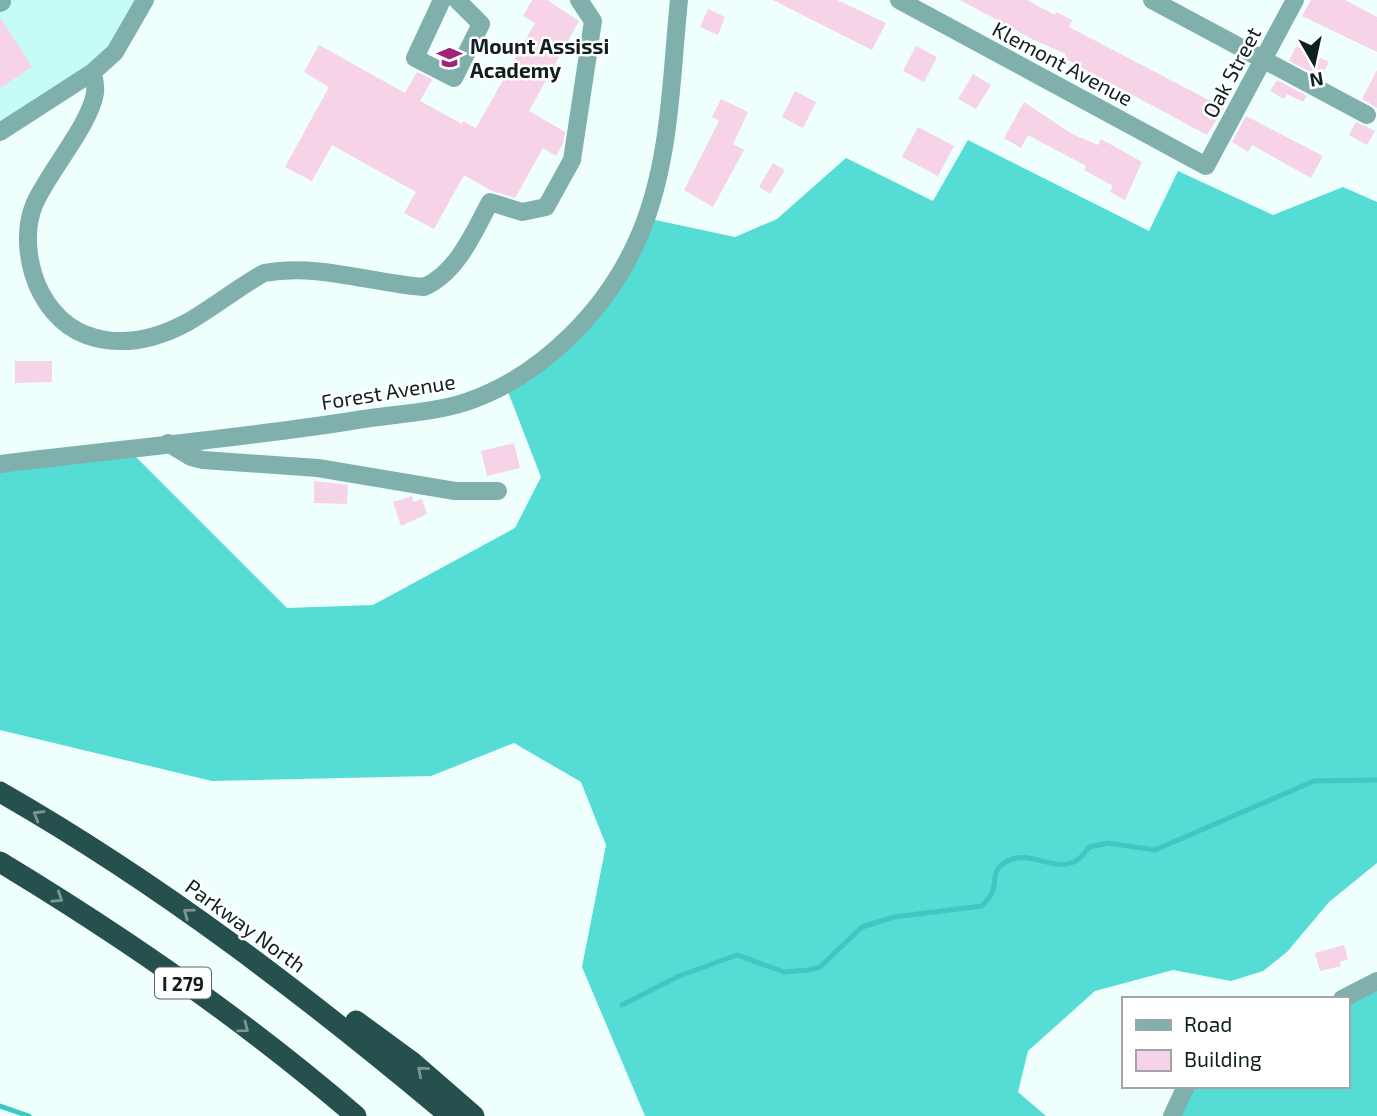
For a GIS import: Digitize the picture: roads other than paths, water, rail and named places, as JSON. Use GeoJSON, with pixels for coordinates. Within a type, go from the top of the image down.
{"type":"FeatureCollection","features":[{"type":"Feature","properties":{"kind":"highway","name":"Parkway North"},"geometry":{"type":"LineString","coordinates":[[0,792],[89,846],[219,936],[334,1020],[450,1116]]}},
{"type":"Feature","properties":{"kind":"highway","name":"I 279"},"geometry":{"type":"LineString","coordinates":[[0,862],[57,897],[173,976],[356,1116]]}},
{"type":"Feature","properties":{"kind":"highway"},"geometry":{"type":"LineString","coordinates":[[219,936],[343,1012],[412,1062],[474,1116]]}},
{"type":"Feature","properties":{"kind":"street"},"geometry":{"type":"LineString","coordinates":[[0,132],[93,72],[115,52],[145,0]]}},
{"type":"Feature","properties":{"kind":"street"},"geometry":{"type":"LineString","coordinates":[[443,0],[415,58],[454,78],[481,24],[457,0]]}},
{"type":"Feature","properties":{"kind":"street"},"geometry":{"type":"LineString","coordinates":[[93,72],[95,94],[33,206],[28,247],[35,282],[47,304],[64,325],[96,341],[124,340],[169,331],[254,278],[271,272],[317,270],[424,287],[436,282],[467,246],[489,202],[522,212],[546,207],[572,160],[593,20],[579,0]]}},
{"type":"Feature","properties":{"kind":"street","name":"Forest Avenue"},"geometry":{"type":"LineString","coordinates":[[0,464],[326,425],[465,402],[527,372],[573,333],[608,292],[626,265],[655,191],[665,136],[679,0]]}},
{"type":"Feature","properties":{"kind":"street","name":"Klemont Avenue"},"geometry":{"type":"LineString","coordinates":[[899,0],[1206,166]]}},
{"type":"Feature","properties":{"kind":"street"},"geometry":{"type":"LineString","coordinates":[[1152,0],[1367,115]]}},
{"type":"Feature","properties":{"kind":"street","name":"Oak Street"},"geometry":{"type":"LineString","coordinates":[[1206,166],[1296,0]]}},
{"type":"Feature","properties":{"kind":"street"},"geometry":{"type":"LineString","coordinates":[[167,443],[191,457],[203,460],[318,468],[455,491],[498,491]]}},
{"type":"Feature","properties":{"kind":"street"},"geometry":{"type":"LineString","coordinates":[[1346,997],[1377,981]]}},
{"type":"Feature","properties":{"kind":"street"},"geometry":{"type":"LineString","coordinates":[[1172,1116],[1185,1088]]}},
{"type":"Feature","properties":{"kind":"waterway"},"geometry":{"type":"LineString","coordinates":[[622,1005],[679,976],[737,955],[784,972],[820,967],[862,927],[894,917],[982,906],[992,893],[997,870],[1015,858],[1069,864],[1089,847],[1108,843],[1155,850],[1314,781],[1377,780]]}},
{"type":"Feature","properties":{"kind":"waterway"},"geometry":{"type":"LineString","coordinates":[[0,1106],[29,1116]]}},
{"type":"Feature","properties":{"kind":"place","name":"Mount Assissi Academy"},"geometry":{"type":"Point","coordinates":[450,57]}}]}
